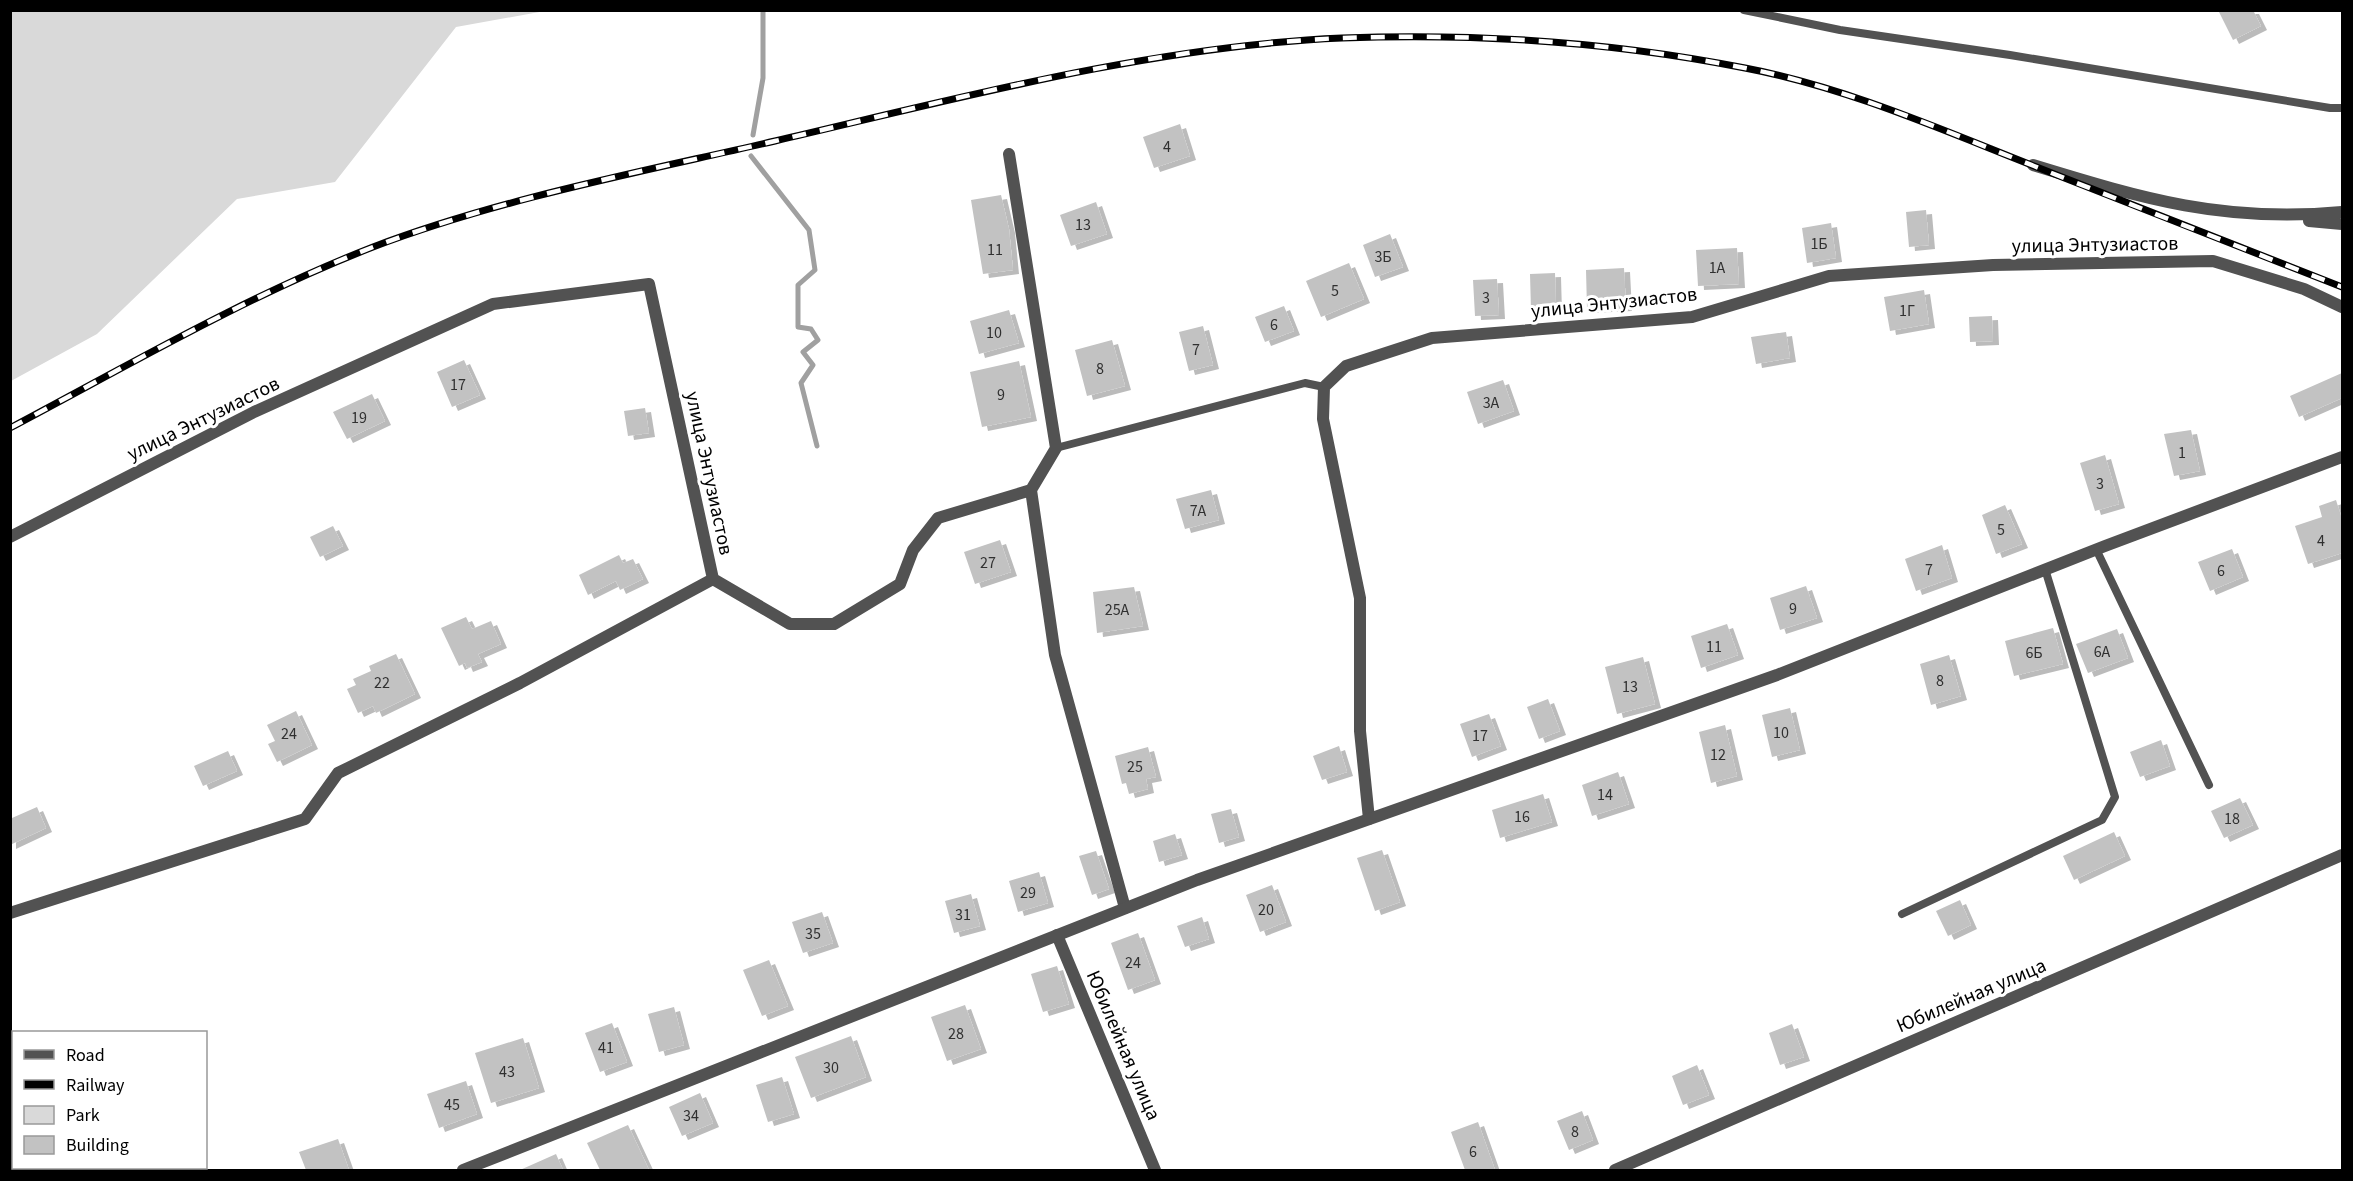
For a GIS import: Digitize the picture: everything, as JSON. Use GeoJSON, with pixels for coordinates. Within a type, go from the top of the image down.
{"type":"FeatureCollection","features":[{"type":"Feature","properties":{"kind":"street"},"geometry":{"type":"LineString","coordinates":[[1010,153],[1056,448],[1031,490],[1055,656],[1125,908]]}},
{"type":"Feature","properties":{"kind":"street"},"geometry":{"type":"LineString","coordinates":[[2033,165],[2152,201],[2234,214],[2343,224]]}},
{"type":"Feature","properties":{"kind":"street"},"geometry":{"type":"LineString","coordinates":[[2234,214],[2294,216],[2343,212]]}},
{"type":"Feature","properties":{"kind":"street","name":"улица Энтузиастов"},"geometry":{"type":"LineString","coordinates":[[1324,387],[1346,366],[1432,338],[1692,317],[1829,276],[1993,265],[2213,261],[2304,289],[2343,307]]}},
{"type":"Feature","properties":{"kind":"street","name":"улица Энтузиастов"},"geometry":{"type":"LineString","coordinates":[[10,537],[254,412],[493,304],[649,284],[712,579],[520,683],[338,774],[305,819],[10,913]]}},
{"type":"Feature","properties":{"kind":"street"},"geometry":{"type":"LineString","coordinates":[[1324,387],[1323,419],[1360,598],[1360,731],[1369,819]]}},
{"type":"Feature","properties":{"kind":"street"},"geometry":{"type":"LineString","coordinates":[[462,1170],[1125,908],[1777,675],[2096,549],[2343,457]]}},
{"type":"Feature","properties":{"kind":"street"},"geometry":{"type":"LineString","coordinates":[[712,579],[790,624],[834,624],[900,584],[913,550],[938,518],[1031,490]]}},
{"type":"Feature","properties":{"kind":"street","name":"Юбилейная улица"},"geometry":{"type":"LineString","coordinates":[[1615,1170],[2343,855]]}},
{"type":"Feature","properties":{"kind":"street","name":"Юбилейная улица"},"geometry":{"type":"LineString","coordinates":[[1057,935],[1155,1170]]}},
{"type":"Feature","properties":{"kind":"lane"},"geometry":{"type":"LineString","coordinates":[[1744,10],[1840,30],[2010,55],[2330,108],[2343,108]]}},
{"type":"Feature","properties":{"kind":"lane"},"geometry":{"type":"LineString","coordinates":[[1056,448],[1305,383],[1324,387]]}},
{"type":"Feature","properties":{"kind":"lane"},"geometry":{"type":"LineString","coordinates":[[2096,549],[2209,785]]}},
{"type":"Feature","properties":{"kind":"lane"},"geometry":{"type":"LineString","coordinates":[[1902,914],[2102,820],[2115,797],[2046,569]]}},
{"type":"Feature","properties":{"kind":"green space"},"geometry":{"type":"Polygon","coordinates":[[[11,10],[545,11],[456,27],[335,182],[237,199],[97,334],[11,381],[11,10]]]}},
{"type":"Feature","properties":{"kind":"building"},"geometry":{"type":"Polygon","coordinates":[[[2218,10],[2253,10],[2261,26],[2233,40],[2218,10]]]}},
{"type":"Feature","properties":{"kind":"building"},"geometry":{"type":"Polygon","coordinates":[[[1180,124],[1190,156],[1154,168],[1143,137],[1180,124]]]}},
{"type":"Feature","properties":{"kind":"building"},"geometry":{"type":"Polygon","coordinates":[[[1001,195],[1009,229],[1013,270],[983,274],[971,200],[1001,195]]]}},
{"type":"Feature","properties":{"kind":"building"},"geometry":{"type":"Polygon","coordinates":[[[1096,202],[1107,234],[1071,246],[1060,215],[1096,202]]]}},
{"type":"Feature","properties":{"kind":"building"},"geometry":{"type":"Polygon","coordinates":[[[1926,210],[1929,245],[1909,247],[1906,212],[1926,210]]]}},
{"type":"Feature","properties":{"kind":"building"},"geometry":{"type":"Polygon","coordinates":[[[1831,223],[1836,258],[1807,263],[1802,228],[1831,223]]]}},
{"type":"Feature","properties":{"kind":"building"},"geometry":{"type":"Polygon","coordinates":[[[1390,234],[1403,267],[1375,277],[1363,245],[1390,234]]]}},
{"type":"Feature","properties":{"kind":"building"},"geometry":{"type":"Polygon","coordinates":[[[1737,248],[1739,284],[1698,286],[1696,250],[1737,248]]]}},
{"type":"Feature","properties":{"kind":"building"},"geometry":{"type":"Polygon","coordinates":[[[1349,263],[1364,299],[1321,317],[1306,281],[1349,263]]]}},
{"type":"Feature","properties":{"kind":"building"},"geometry":{"type":"Polygon","coordinates":[[[1624,268],[1626,307],[1587,309],[1586,270],[1624,268]]]}},
{"type":"Feature","properties":{"kind":"building"},"geometry":{"type":"Polygon","coordinates":[[[1555,273],[1556,309],[1531,310],[1530,274],[1555,273]]]}},
{"type":"Feature","properties":{"kind":"building"},"geometry":{"type":"Polygon","coordinates":[[[1497,279],[1499,315],[1475,316],[1473,280],[1497,279]]]}},
{"type":"Feature","properties":{"kind":"building"},"geometry":{"type":"Polygon","coordinates":[[[1924,290],[1929,324],[1890,331],[1884,297],[1924,290]]]}},
{"type":"Feature","properties":{"kind":"building"},"geometry":{"type":"Polygon","coordinates":[[[1284,306],[1294,331],[1265,342],[1255,317],[1284,306]]]}},
{"type":"Feature","properties":{"kind":"building"},"geometry":{"type":"Polygon","coordinates":[[[1009,310],[1019,343],[979,354],[970,321],[1009,310]]]}},
{"type":"Feature","properties":{"kind":"building"},"geometry":{"type":"Polygon","coordinates":[[[1992,316],[1993,341],[1970,342],[1969,317],[1992,316]]]}},
{"type":"Feature","properties":{"kind":"building"},"geometry":{"type":"Polygon","coordinates":[[[1203,326],[1213,365],[1189,371],[1179,332],[1203,326]]]}},
{"type":"Feature","properties":{"kind":"building"},"geometry":{"type":"Polygon","coordinates":[[[1786,332],[1790,358],[1756,364],[1751,337],[1786,332]]]}},
{"type":"Feature","properties":{"kind":"building"},"geometry":{"type":"Polygon","coordinates":[[[1112,340],[1125,386],[1087,396],[1075,350],[1112,340]]]}},
{"type":"Feature","properties":{"kind":"building"},"geometry":{"type":"Polygon","coordinates":[[[464,360],[480,395],[452,407],[437,372],[464,360]]]}},
{"type":"Feature","properties":{"kind":"building"},"geometry":{"type":"Polygon","coordinates":[[[1019,361],[1031,417],[982,427],[970,372],[1019,361]]]}},
{"type":"Feature","properties":{"kind":"building"},"geometry":{"type":"Polygon","coordinates":[[[2342,373],[2342,398],[2299,417],[2290,396],[2342,373]]]}},
{"type":"Feature","properties":{"kind":"building"},"geometry":{"type":"Polygon","coordinates":[[[1503,380],[1514,411],[1478,424],[1467,392],[1503,380]]]}},
{"type":"Feature","properties":{"kind":"building"},"geometry":{"type":"Polygon","coordinates":[[[372,394],[385,421],[347,439],[333,412],[372,394]]]}},
{"type":"Feature","properties":{"kind":"building"},"geometry":{"type":"Polygon","coordinates":[[[645,408],[649,433],[628,436],[624,411],[645,408]]]}},
{"type":"Feature","properties":{"kind":"building"},"geometry":{"type":"Polygon","coordinates":[[[2191,430],[2200,471],[2174,476],[2164,434],[2191,430]]]}},
{"type":"Feature","properties":{"kind":"building"},"geometry":{"type":"Polygon","coordinates":[[[2105,455],[2119,504],[2095,511],[2080,463],[2105,455]]]}},
{"type":"Feature","properties":{"kind":"building"},"geometry":{"type":"Polygon","coordinates":[[[1211,490],[1219,520],[1185,529],[1176,499],[1211,490]]]}},
{"type":"Feature","properties":{"kind":"building"},"geometry":{"type":"Polygon","coordinates":[[[2336,500],[2342,519],[2342,553],[2308,564],[2295,526],[2322,517],[2319,506],[2336,500]]]}},
{"type":"Feature","properties":{"kind":"building"},"geometry":{"type":"Polygon","coordinates":[[[2005,505],[2022,544],[1996,554],[1982,515],[2005,505]]]}},
{"type":"Feature","properties":{"kind":"building"},"geometry":{"type":"Polygon","coordinates":[[[333,526],[343,546],[320,557],[310,537],[333,526]]]}},
{"type":"Feature","properties":{"kind":"building"},"geometry":{"type":"Polygon","coordinates":[[[1000,540],[1011,572],[975,584],[964,552],[1000,540]]]}},
{"type":"Feature","properties":{"kind":"building"},"geometry":{"type":"Polygon","coordinates":[[[1942,545],[1952,578],[1916,591],[1905,559],[1942,545]]]}},
{"type":"Feature","properties":{"kind":"building"},"geometry":{"type":"Polygon","coordinates":[[[2232,549],[2243,577],[2210,591],[2198,562],[2232,549]]]}},
{"type":"Feature","properties":{"kind":"building"},"geometry":{"type":"Polygon","coordinates":[[[619,555],[623,563],[633,559],[643,579],[620,590],[616,581],[588,595],[579,575],[619,555]]]}},
{"type":"Feature","properties":{"kind":"building"},"geometry":{"type":"Polygon","coordinates":[[[1806,586],[1817,618],[1780,630],[1770,598],[1806,586]]]}},
{"type":"Feature","properties":{"kind":"building"},"geometry":{"type":"Polygon","coordinates":[[[1134,587],[1143,626],[1097,633],[1093,592],[1134,587]]]}},
{"type":"Feature","properties":{"kind":"building"},"geometry":{"type":"Polygon","coordinates":[[[466,617],[472,629],[491,621],[501,644],[478,654],[482,662],[467,668],[465,663],[459,666],[441,628],[466,617]]]}},
{"type":"Feature","properties":{"kind":"building"},"geometry":{"type":"Polygon","coordinates":[[[1727,624],[1738,655],[1701,668],[1691,636],[1727,624]]]}},
{"type":"Feature","properties":{"kind":"building"},"geometry":{"type":"Polygon","coordinates":[[[2053,628],[2063,664],[2014,676],[2005,641],[2053,628]]]}},
{"type":"Feature","properties":{"kind":"building"},"geometry":{"type":"Polygon","coordinates":[[[2117,629],[2128,658],[2088,673],[2076,644],[2117,629]]]}},
{"type":"Feature","properties":{"kind":"building"},"geometry":{"type":"Polygon","coordinates":[[[396,654],[415,694],[376,713],[373,706],[358,713],[347,689],[356,685],[353,679],[371,671],[369,666],[396,654]]]}},
{"type":"Feature","properties":{"kind":"building"},"geometry":{"type":"Polygon","coordinates":[[[1949,655],[1961,696],[1931,705],[1920,664],[1949,655]]]}},
{"type":"Feature","properties":{"kind":"building"},"geometry":{"type":"Polygon","coordinates":[[[1643,657],[1655,704],[1617,714],[1605,667],[1643,657]]]}},
{"type":"Feature","properties":{"kind":"building"},"geometry":{"type":"Polygon","coordinates":[[[1548,699],[1560,731],[1539,739],[1527,707],[1548,699]]]}},
{"type":"Feature","properties":{"kind":"building"},"geometry":{"type":"Polygon","coordinates":[[[1790,708],[1800,750],[1772,757],[1762,715],[1790,708]]]}},
{"type":"Feature","properties":{"kind":"building"},"geometry":{"type":"Polygon","coordinates":[[[296,711],[312,745],[277,762],[268,744],[275,741],[267,725],[296,711]]]}},
{"type":"Feature","properties":{"kind":"building"},"geometry":{"type":"Polygon","coordinates":[[[1489,714],[1501,746],[1472,757],[1460,724],[1489,714]]]}},
{"type":"Feature","properties":{"kind":"building"},"geometry":{"type":"Polygon","coordinates":[[[1725,725],[1737,776],[1711,783],[1699,732],[1725,725]]]}},
{"type":"Feature","properties":{"kind":"building"},"geometry":{"type":"Polygon","coordinates":[[[2161,740],[2170,766],[2140,777],[2130,752],[2161,740]]]}},
{"type":"Feature","properties":{"kind":"building"},"geometry":{"type":"Polygon","coordinates":[[[1339,746],[1347,772],[1322,780],[1313,756],[1339,746]]]}},
{"type":"Feature","properties":{"kind":"building"},"geometry":{"type":"Polygon","coordinates":[[[1148,747],[1156,777],[1146,779],[1148,789],[1129,794],[1126,783],[1122,784],[1115,756],[1148,747]]]}},
{"type":"Feature","properties":{"kind":"building"},"geometry":{"type":"Polygon","coordinates":[[[228,751],[237,771],[203,786],[194,766],[228,751]]]}},
{"type":"Feature","properties":{"kind":"building"},"geometry":{"type":"Polygon","coordinates":[[[1618,772],[1629,804],[1592,816],[1582,785],[1618,772]]]}},
{"type":"Feature","properties":{"kind":"building"},"geometry":{"type":"Polygon","coordinates":[[[1543,794],[1552,822],[1500,838],[1492,810],[1543,794]]]}},
{"type":"Feature","properties":{"kind":"building"},"geometry":{"type":"Polygon","coordinates":[[[2240,798],[2253,825],[2224,838],[2211,811],[2240,798]]]}},
{"type":"Feature","properties":{"kind":"building"},"geometry":{"type":"Polygon","coordinates":[[[37,807],[46,828],[10,845],[10,814],[12,818],[37,807]]]}},
{"type":"Feature","properties":{"kind":"building"},"geometry":{"type":"Polygon","coordinates":[[[1231,809],[1239,837],[1219,843],[1211,814],[1231,809]]]}},
{"type":"Feature","properties":{"kind":"building"},"geometry":{"type":"Polygon","coordinates":[[[2114,832],[2125,856],[2074,880],[2063,856],[2114,832]]]}},
{"type":"Feature","properties":{"kind":"building"},"geometry":{"type":"Polygon","coordinates":[[[1175,834],[1182,855],[1159,862],[1153,841],[1175,834]]]}},
{"type":"Feature","properties":{"kind":"building"},"geometry":{"type":"Polygon","coordinates":[[[1382,850],[1400,902],[1375,911],[1357,858],[1382,850]]]}},
{"type":"Feature","properties":{"kind":"building"},"geometry":{"type":"Polygon","coordinates":[[[1096,851],[1109,889],[1092,895],[1079,856],[1096,851]]]}},
{"type":"Feature","properties":{"kind":"building"},"geometry":{"type":"Polygon","coordinates":[[[1039,872],[1048,903],[1018,912],[1009,881],[1039,872]]]}},
{"type":"Feature","properties":{"kind":"building"},"geometry":{"type":"Polygon","coordinates":[[[1272,885],[1286,922],[1260,932],[1246,895],[1272,885]]]}},
{"type":"Feature","properties":{"kind":"building"},"geometry":{"type":"Polygon","coordinates":[[[971,894],[980,926],[954,933],[945,901],[971,894]]]}},
{"type":"Feature","properties":{"kind":"building"},"geometry":{"type":"Polygon","coordinates":[[[1960,900],[1971,925],[1948,936],[1936,911],[1960,900]]]}},
{"type":"Feature","properties":{"kind":"building"},"geometry":{"type":"Polygon","coordinates":[[[822,912],[833,943],[803,953],[792,922],[822,912]]]}},
{"type":"Feature","properties":{"kind":"building"},"geometry":{"type":"Polygon","coordinates":[[[1202,917],[1209,939],[1185,947],[1177,926],[1202,917]]]}},
{"type":"Feature","properties":{"kind":"building"},"geometry":{"type":"Polygon","coordinates":[[[1138,933],[1155,980],[1128,990],[1111,943],[1138,933]]]}},
{"type":"Feature","properties":{"kind":"building"},"geometry":{"type":"Polygon","coordinates":[[[769,960],[788,1006],[762,1016],[743,970],[769,960]]]}},
{"type":"Feature","properties":{"kind":"building"},"geometry":{"type":"Polygon","coordinates":[[[1057,966],[1069,1004],[1043,1012],[1031,974],[1057,966]]]}},
{"type":"Feature","properties":{"kind":"building"},"geometry":{"type":"Polygon","coordinates":[[[965,1005],[981,1049],[947,1061],[931,1017],[965,1005]]]}},
{"type":"Feature","properties":{"kind":"building"},"geometry":{"type":"Polygon","coordinates":[[[674,1007],[684,1045],[659,1052],[648,1014],[674,1007]]]}},
{"type":"Feature","properties":{"kind":"building"},"geometry":{"type":"Polygon","coordinates":[[[612,1023],[627,1062],[600,1072],[585,1033],[612,1023]]]}},
{"type":"Feature","properties":{"kind":"building"},"geometry":{"type":"Polygon","coordinates":[[[1792,1024],[1804,1057],[1780,1065],[1769,1033],[1792,1024]]]}},
{"type":"Feature","properties":{"kind":"building"},"geometry":{"type":"Polygon","coordinates":[[[851,1036],[866,1077],[811,1098],[795,1057],[851,1036]]]}},
{"type":"Feature","properties":{"kind":"building"},"geometry":{"type":"Polygon","coordinates":[[[523,1038],[539,1088],[491,1103],[475,1053],[523,1038]]]}},
{"type":"Feature","properties":{"kind":"building"},"geometry":{"type":"Polygon","coordinates":[[[1697,1065],[1709,1095],[1683,1105],[1672,1076],[1697,1065]]]}},
{"type":"Feature","properties":{"kind":"building"},"geometry":{"type":"Polygon","coordinates":[[[782,1077],[794,1114],[768,1122],[756,1085],[782,1077]]]}},
{"type":"Feature","properties":{"kind":"building"},"geometry":{"type":"Polygon","coordinates":[[[466,1081],[477,1114],[439,1128],[427,1094],[466,1081]]]}},
{"type":"Feature","properties":{"kind":"building"},"geometry":{"type":"Polygon","coordinates":[[[700,1093],[713,1123],[682,1136],[669,1107],[700,1093]]]}},
{"type":"Feature","properties":{"kind":"building"},"geometry":{"type":"Polygon","coordinates":[[[1582,1111],[1593,1140],[1569,1150],[1557,1121],[1582,1111]]]}},
{"type":"Feature","properties":{"kind":"building"},"geometry":{"type":"Polygon","coordinates":[[[1478,1122],[1495,1170],[1465,1170],[1451,1132],[1478,1122]]]}},
{"type":"Feature","properties":{"kind":"building"},"geometry":{"type":"Polygon","coordinates":[[[628,1125],[649,1170],[600,1170],[587,1143],[628,1125]]]}},
{"type":"Feature","properties":{"kind":"building"},"geometry":{"type":"Polygon","coordinates":[[[338,1139],[349,1170],[306,1170],[299,1152],[338,1139]]]}},
{"type":"Feature","properties":{"kind":"building"},"geometry":{"type":"Polygon","coordinates":[[[556,1154],[563,1170],[520,1170],[556,1154]]]}},
{"type":"Feature","properties":{"kind":"waterway"},"geometry":{"type":"LineString","coordinates":[[753,135],[763,78],[763,10]]}},
{"type":"Feature","properties":{"kind":"waterway"},"geometry":{"type":"LineString","coordinates":[[751,156],[809,230],[815,270],[798,285],[798,327],[811,329],[818,340],[803,352],[813,365],[801,383],[817,446]]}},
{"type":"Feature","properties":{"kind":"railway"},"geometry":{"type":"LineString","coordinates":[[10,428],[189,332],[280,287],[373,247],[471,214],[623,175],[1057,76],[1200,51],[1342,38],[1443,37],[1544,41],[1695,59],[1782,76],[1856,98],[1928,124],[2342,287]]}}]}
